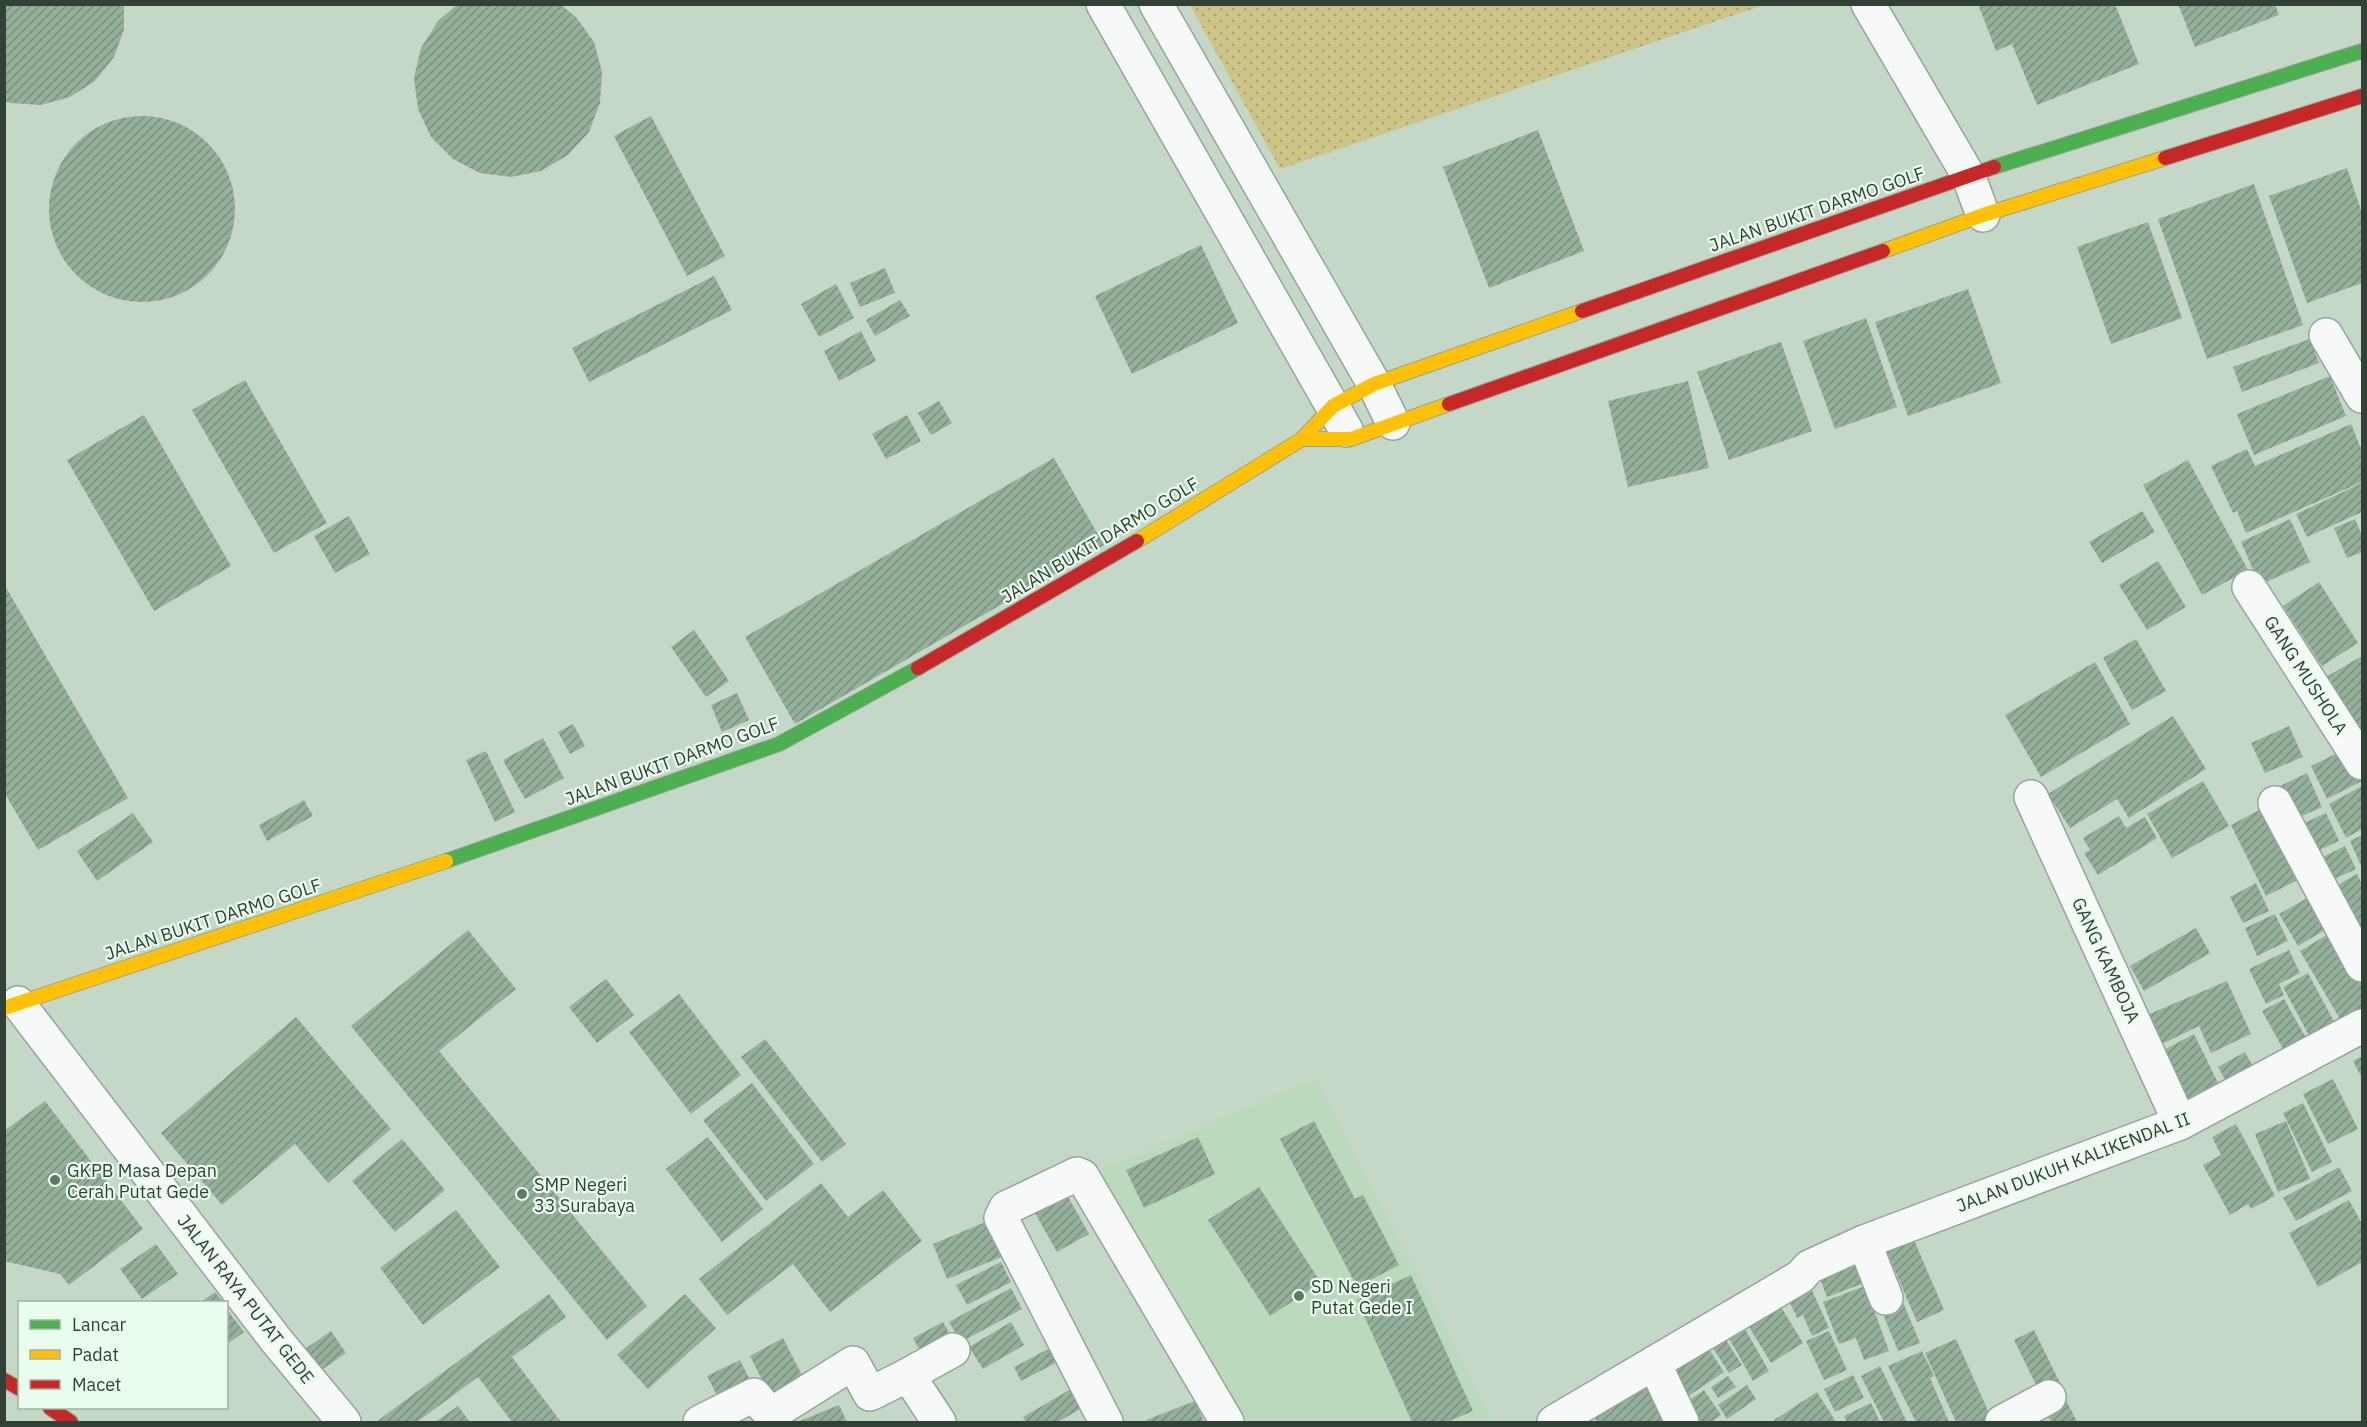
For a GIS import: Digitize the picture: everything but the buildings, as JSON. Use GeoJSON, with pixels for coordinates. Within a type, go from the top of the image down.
{"type":"FeatureCollection","features":[{"type":"Feature","properties":{"kind":"street"},"geometry":{"type":"LineString","coordinates":[[1103,4],[1352,439]]}},
{"type":"Feature","properties":{"kind":"street"},"geometry":{"type":"LineString","coordinates":[[1156,4],[1374,384],[1393,423]]}},
{"type":"Feature","properties":{"kind":"street"},"geometry":{"type":"LineString","coordinates":[[1868,4],[1968,175],[1983,215]]}},
{"type":"Feature","properties":{"kind":"street","name":"JALAN BUKIT DARMO GOLF"},"geometry":{"type":"LineString","coordinates":[[11,1005],[442,862],[779,744],[870,696],[1130,545],[1302,439],[1333,406],[1374,384],[1968,175],[2362,51]]}},
{"type":"Feature","properties":{"kind":"street"},"geometry":{"type":"LineString","coordinates":[[1302,439],[1352,439],[1983,215],[2362,96]]}},
{"type":"Feature","properties":{"kind":"street"},"geometry":{"type":"LineString","coordinates":[[2326,335],[2362,396]]}},
{"type":"Feature","properties":{"kind":"street","name":"GANG MUSHOLA"},"geometry":{"type":"LineString","coordinates":[[2249,587],[2362,763]]}},
{"type":"Feature","properties":{"kind":"street","name":"GANG KAMBOJA"},"geometry":{"type":"LineString","coordinates":[[2031,797],[2180,1124]]}},
{"type":"Feature","properties":{"kind":"street"},"geometry":{"type":"LineString","coordinates":[[2275,802],[2362,965]]}},
{"type":"Feature","properties":{"kind":"street","name":"JALAN RAYA PUTAT GEDE"},"geometry":{"type":"LineString","coordinates":[[11,1005],[276,1340],[344,1422]]}},
{"type":"Feature","properties":{"kind":"street","name":"JALAN DUKUH KALIKENDAL II"},"geometry":{"type":"LineString","coordinates":[[1554,1422],[1800,1277],[1809,1267],[1864,1242],[2180,1124],[2362,1026]]}},
{"type":"Feature","properties":{"kind":"street"},"geometry":{"type":"LineString","coordinates":[[1106,1422],[1001,1218],[1006,1208],[1077,1174],[1082,1176],[1227,1422]]}},
{"type":"Feature","properties":{"kind":"street"},"geometry":{"type":"LineString","coordinates":[[1864,1242],[1886,1299]]}},
{"type":"Feature","properties":{"kind":"street"},"geometry":{"type":"LineString","coordinates":[[700,1422],[754,1395],[765,1408],[778,1410],[853,1363],[870,1394],[953,1350]]}},
{"type":"Feature","properties":{"kind":"street"},"geometry":{"type":"LineString","coordinates":[[1654,1363],[1682,1422]]}},
{"type":"Feature","properties":{"kind":"street"},"geometry":{"type":"LineString","coordinates":[[908,1375],[939,1422]]}},
{"type":"Feature","properties":{"kind":"street"},"geometry":{"type":"LineString","coordinates":[[4,1380],[18,1388]]}},
{"type":"Feature","properties":{"kind":"street"},"geometry":{"type":"LineString","coordinates":[[2002,1422],[2049,1397]]}},
{"type":"Feature","properties":{"kind":"street"},"geometry":{"type":"LineString","coordinates":[[53,1409],[71,1422]]}},
{"type":"Feature","properties":{"kind":"shaded area"},"geometry":{"type":"Polygon","coordinates":[[[1190,5],[1764,5],[1280,169],[1190,5]]]}},
{"type":"Feature","properties":{"kind":"shaded area","name":"SD Negeri Putat Gede I"},"geometry":{"type":"Polygon","coordinates":[[[1316,1078],[1494,1422],[1240,1422],[1100,1170],[1316,1078]]]}},
{"type":"Feature","properties":{"kind":"traffic: fast"},"geometry":{"type":"LineString","coordinates":[[1994,167],[2362,51]]}},
{"type":"Feature","properties":{"kind":"traffic: fast"},"geometry":{"type":"LineString","coordinates":[[446,861],[779,744],[918,668]]}},
{"type":"Feature","properties":{"kind":"traffic: slow"},"geometry":{"type":"LineString","coordinates":[[1883,251],[1983,215],[2165,158]]}},
{"type":"Feature","properties":{"kind":"traffic: slow"},"geometry":{"type":"LineString","coordinates":[[1449,404],[1351,439],[1302,439],[1333,406],[1374,384],[1582,311]]}},
{"type":"Feature","properties":{"kind":"traffic: slow"},"geometry":{"type":"LineString","coordinates":[[1137,541],[1302,439]]}},
{"type":"Feature","properties":{"kind":"traffic: slow"},"geometry":{"type":"LineString","coordinates":[[4,1008],[446,861]]}},
{"type":"Feature","properties":{"kind":"traffic: jam"},"geometry":{"type":"LineString","coordinates":[[2165,158],[2362,96]]}},
{"type":"Feature","properties":{"kind":"traffic: jam"},"geometry":{"type":"LineString","coordinates":[[1582,311],[1994,167]]}},
{"type":"Feature","properties":{"kind":"traffic: jam"},"geometry":{"type":"LineString","coordinates":[[1449,404],[1883,251]]}},
{"type":"Feature","properties":{"kind":"traffic: jam"},"geometry":{"type":"LineString","coordinates":[[918,668],[1137,541]]}},
{"type":"Feature","properties":{"kind":"traffic: jam"},"geometry":{"type":"LineString","coordinates":[[4,1380],[18,1388]]}},
{"type":"Feature","properties":{"kind":"traffic: jam"},"geometry":{"type":"LineString","coordinates":[[52,1409],[71,1422]]}},
{"type":"Feature","properties":{"kind":"place","name":"GKPB Masa Depan Cerah Putat Gede"},"geometry":{"type":"Point","coordinates":[55,1180]}},
{"type":"Feature","properties":{"kind":"place","name":"SMP Negeri 33 Surabaya"},"geometry":{"type":"Point","coordinates":[522,1194]}},
{"type":"Feature","properties":{"kind":"place","name":"SD Negeri Putat Gede I"},"geometry":{"type":"Point","coordinates":[1299,1296]}}]}
